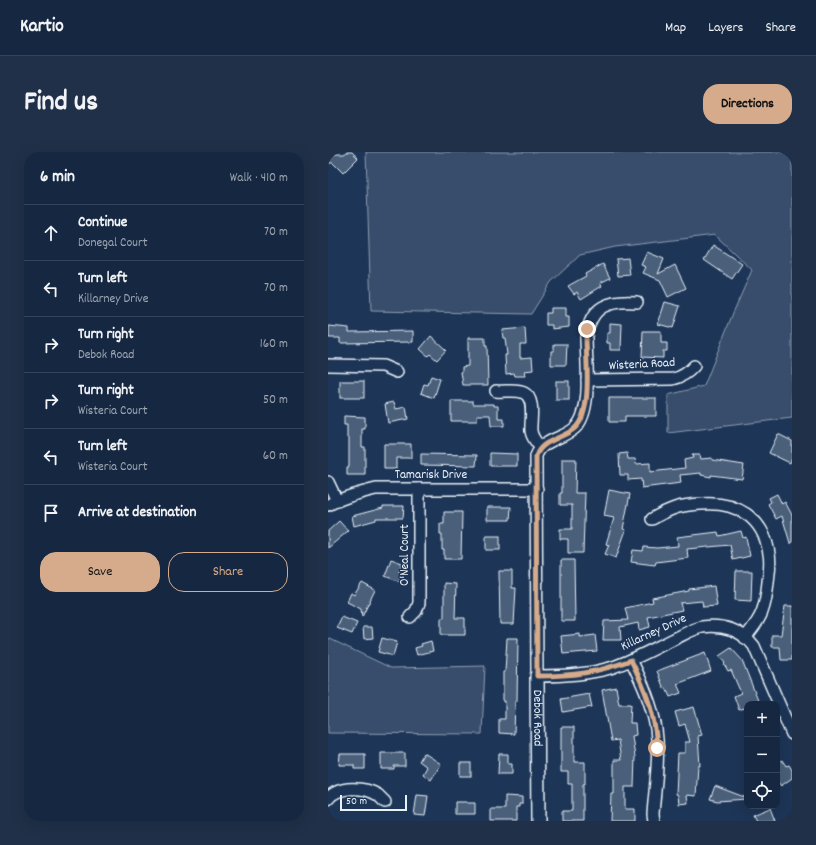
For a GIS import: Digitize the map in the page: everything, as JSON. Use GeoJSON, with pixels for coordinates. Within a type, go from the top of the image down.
{"type":"FeatureCollection","features":[{"type":"Feature","properties":{"kind":"street"},"geometry":{"type":"LineString","coordinates":[[496,391],[519,392],[528,396],[531,402],[532,432],[534,439],[540,447],[575,429],[584,415],[586,404],[587,329],[593,317],[602,307],[620,301],[637,302]]}},
{"type":"Feature","properties":{"kind":"street"},"geometry":{"type":"LineString","coordinates":[[328,365],[383,366],[397,372]]}},
{"type":"Feature","properties":{"kind":"street","name":"Wisteria Road"},"geometry":{"type":"LineString","coordinates":[[587,380],[673,379],[682,377],[694,366]]}},
{"type":"Feature","properties":{"kind":"street","name":"Debok Road"},"geometry":{"type":"LineString","coordinates":[[538,821],[536,456],[540,447]]}},
{"type":"Feature","properties":{"kind":"street"},"geometry":{"type":"LineString","coordinates":[[328,482],[332,503]]}},
{"type":"Feature","properties":{"kind":"street","name":"Tamarisk Drive"},"geometry":{"type":"LineString","coordinates":[[332,503],[357,493],[376,489],[537,489]]}},
{"type":"Feature","properties":{"kind":"street","name":"O'Neal Court"},"geometry":{"type":"LineString","coordinates":[[410,617],[416,611],[419,603],[419,489]]}},
{"type":"Feature","properties":{"kind":"street"},"geometry":{"type":"LineString","coordinates":[[652,519],[669,509],[686,505],[711,503],[726,504],[738,508],[748,514],[755,522],[766,540],[770,555],[770,569],[766,598],[762,612],[746,638]]}},
{"type":"Feature","properties":{"kind":"street","name":"Killarney Drive"},"geometry":{"type":"LineString","coordinates":[[537,676],[564,676],[610,668],[631,660],[694,630],[702,628],[714,626],[736,630],[750,642],[757,652],[792,734]]}},
{"type":"Feature","properties":{"kind":"street"},"geometry":{"type":"LineString","coordinates":[[631,660],[647,694],[656,729],[657,766],[653,810],[654,821]]}},
{"type":"Feature","properties":{"kind":"street"},"geometry":{"type":"LineString","coordinates":[[328,798],[339,790],[360,789],[378,795],[385,802]]}},
{"type":"Feature","properties":{"kind":"shaded area"},"geometry":{"type":"Polygon","coordinates":[[[366,152],[792,152],[792,418],[668,433],[668,395],[704,386],[752,270],[715,235],[615,247],[580,255],[551,282],[531,314],[371,311],[366,152]]]}},
{"type":"Feature","properties":{"kind":"shaded area"},"geometry":{"type":"Polygon","coordinates":[[[328,638],[391,668],[485,666],[482,734],[328,733],[328,638]]]}},
{"type":"Feature","properties":{"kind":"building"},"geometry":{"type":"Polygon","coordinates":[[[347,152],[352,152],[358,158],[343,173],[333,163],[328,163],[328,154],[344,154],[347,152]]]}},
{"type":"Feature","properties":{"kind":"building"},"geometry":{"type":"Polygon","coordinates":[[[713,245],[742,264],[732,279],[704,260],[713,245]]]}},
{"type":"Feature","properties":{"kind":"building"},"geometry":{"type":"Polygon","coordinates":[[[647,252],[664,259],[658,274],[675,265],[686,288],[668,297],[660,280],[643,273],[646,267],[641,265],[647,252]]]}},
{"type":"Feature","properties":{"kind":"building"},"geometry":{"type":"Polygon","coordinates":[[[628,258],[630,275],[618,276],[616,259],[628,258]]]}},
{"type":"Feature","properties":{"kind":"building"},"geometry":{"type":"Polygon","coordinates":[[[603,264],[610,278],[600,283],[602,286],[581,299],[577,292],[574,294],[568,286],[603,264]]]}},
{"type":"Feature","properties":{"kind":"building"},"geometry":{"type":"Polygon","coordinates":[[[665,302],[680,306],[673,328],[658,324],[665,302]]]}},
{"type":"Feature","properties":{"kind":"building"},"geometry":{"type":"Polygon","coordinates":[[[551,308],[566,308],[566,317],[569,317],[569,327],[552,329],[552,325],[546,325],[546,313],[551,313],[551,308]]]}},
{"type":"Feature","properties":{"kind":"building"},"geometry":{"type":"Polygon","coordinates":[[[610,323],[622,324],[621,350],[610,350],[610,343],[607,343],[607,333],[610,333],[610,323]]]}},
{"type":"Feature","properties":{"kind":"building"},"geometry":{"type":"Polygon","coordinates":[[[329,326],[349,328],[349,332],[413,331],[413,342],[340,343],[340,338],[329,338],[329,326]]]}},
{"type":"Feature","properties":{"kind":"building"},"geometry":{"type":"Polygon","coordinates":[[[525,328],[526,344],[520,344],[520,358],[532,357],[533,370],[524,371],[525,376],[515,376],[514,373],[506,374],[505,355],[507,355],[505,338],[503,338],[502,330],[525,328]]]}},
{"type":"Feature","properties":{"kind":"building"},"geometry":{"type":"Polygon","coordinates":[[[643,331],[661,331],[661,343],[667,343],[667,351],[663,351],[663,358],[642,357],[643,331]]]}},
{"type":"Feature","properties":{"kind":"building"},"geometry":{"type":"Polygon","coordinates":[[[431,336],[446,350],[437,360],[430,354],[428,356],[420,349],[431,336]]]}},
{"type":"Feature","properties":{"kind":"building"},"geometry":{"type":"Polygon","coordinates":[[[468,338],[485,338],[485,346],[487,346],[488,385],[463,385],[461,372],[462,367],[468,366],[468,338]]]}},
{"type":"Feature","properties":{"kind":"building"},"geometry":{"type":"Polygon","coordinates":[[[554,344],[567,344],[566,365],[551,365],[551,351],[554,351],[554,344]]]}},
{"type":"Feature","properties":{"kind":"building"},"geometry":{"type":"Polygon","coordinates":[[[431,376],[440,379],[434,398],[421,393],[424,384],[428,385],[431,376]]]}},
{"type":"Feature","properties":{"kind":"building"},"geometry":{"type":"Polygon","coordinates":[[[340,381],[364,381],[364,398],[340,398],[340,381]]]}},
{"type":"Feature","properties":{"kind":"building"},"geometry":{"type":"Polygon","coordinates":[[[556,381],[569,381],[569,400],[556,400],[556,381]]]}},
{"type":"Feature","properties":{"kind":"building"},"geometry":{"type":"Polygon","coordinates":[[[609,398],[656,398],[656,416],[625,416],[625,422],[609,422],[609,398]]]}},
{"type":"Feature","properties":{"kind":"building"},"geometry":{"type":"Polygon","coordinates":[[[451,401],[473,401],[473,404],[494,404],[494,406],[498,406],[498,419],[504,419],[504,426],[491,426],[490,415],[477,415],[477,421],[451,421],[451,401]]]}},
{"type":"Feature","properties":{"kind":"building"},"geometry":{"type":"Polygon","coordinates":[[[394,402],[396,409],[406,407],[408,419],[388,423],[385,404],[394,402]]]}},
{"type":"Feature","properties":{"kind":"building"},"geometry":{"type":"Polygon","coordinates":[[[344,416],[365,417],[365,429],[362,429],[362,447],[365,447],[365,475],[347,475],[347,467],[349,467],[349,437],[347,437],[347,425],[344,425],[344,416]]]}},
{"type":"Feature","properties":{"kind":"building"},"geometry":{"type":"Polygon","coordinates":[[[778,434],[792,441],[792,458],[790,463],[769,453],[778,434]]]}},
{"type":"Feature","properties":{"kind":"building"},"geometry":{"type":"Polygon","coordinates":[[[384,444],[411,444],[411,458],[396,458],[396,469],[384,469],[384,444]]]}},
{"type":"Feature","properties":{"kind":"building"},"geometry":{"type":"Polygon","coordinates":[[[490,453],[517,454],[517,466],[490,466],[490,453]]]}},
{"type":"Feature","properties":{"kind":"building"},"geometry":{"type":"Polygon","coordinates":[[[627,453],[628,459],[635,459],[636,464],[650,463],[650,472],[685,468],[684,460],[693,458],[692,455],[700,455],[701,459],[712,458],[712,460],[744,465],[742,479],[711,475],[711,477],[701,475],[701,473],[680,475],[681,483],[642,488],[641,479],[628,480],[628,475],[620,475],[619,454],[627,453]]]}},
{"type":"Feature","properties":{"kind":"building"},"geometry":{"type":"Polygon","coordinates":[[[421,454],[477,455],[476,466],[421,465],[421,454]]]}},
{"type":"Feature","properties":{"kind":"building"},"geometry":{"type":"Polygon","coordinates":[[[562,459],[576,459],[575,493],[585,493],[583,553],[568,553],[568,539],[560,539],[560,529],[572,529],[572,505],[560,505],[560,493],[562,493],[562,459]]]}},
{"type":"Feature","properties":{"kind":"building"},"geometry":{"type":"Polygon","coordinates":[[[609,490],[630,494],[623,529],[626,530],[616,558],[605,554],[609,545],[606,544],[614,518],[604,516],[609,490]]]}},
{"type":"Feature","properties":{"kind":"building"},"geometry":{"type":"Polygon","coordinates":[[[777,494],[782,504],[785,502],[792,515],[792,543],[790,543],[782,516],[776,519],[768,504],[771,502],[769,498],[777,494]]]}},
{"type":"Feature","properties":{"kind":"building"},"geometry":{"type":"Polygon","coordinates":[[[383,506],[404,506],[403,518],[376,518],[376,520],[354,526],[352,516],[383,508],[383,506]]]}},
{"type":"Feature","properties":{"kind":"building"},"geometry":{"type":"Polygon","coordinates":[[[487,507],[511,507],[510,520],[487,520],[487,507]]]}},
{"type":"Feature","properties":{"kind":"building"},"geometry":{"type":"Polygon","coordinates":[[[444,512],[462,512],[461,559],[444,559],[440,524],[444,524],[444,512]]]}},
{"type":"Feature","properties":{"kind":"building"},"geometry":{"type":"Polygon","coordinates":[[[339,521],[348,531],[328,548],[328,531],[339,521]]]}},
{"type":"Feature","properties":{"kind":"building"},"geometry":{"type":"Polygon","coordinates":[[[741,531],[743,538],[746,537],[750,556],[733,560],[730,545],[687,549],[688,558],[656,562],[655,565],[631,562],[633,550],[643,551],[644,547],[657,548],[678,546],[677,537],[718,532],[719,536],[741,531]]]}},
{"type":"Feature","properties":{"kind":"building"},"geometry":{"type":"Polygon","coordinates":[[[486,536],[500,536],[500,550],[486,550],[486,536]]]}},
{"type":"Feature","properties":{"kind":"building"},"geometry":{"type":"Polygon","coordinates":[[[391,559],[402,563],[399,572],[403,573],[400,582],[385,576],[391,559]]]}},
{"type":"Feature","properties":{"kind":"building"},"geometry":{"type":"Polygon","coordinates":[[[561,560],[574,560],[575,621],[561,621],[561,560]]]}},
{"type":"Feature","properties":{"kind":"building"},"geometry":{"type":"Polygon","coordinates":[[[499,571],[512,571],[512,588],[516,588],[514,624],[500,624],[499,571]]]}},
{"type":"Feature","properties":{"kind":"building"},"geometry":{"type":"Polygon","coordinates":[[[736,571],[752,571],[751,601],[735,600],[736,571]]]}},
{"type":"Feature","properties":{"kind":"building"},"geometry":{"type":"Polygon","coordinates":[[[362,583],[375,590],[362,617],[361,609],[347,602],[351,593],[354,595],[362,583]]]}},
{"type":"Feature","properties":{"kind":"building"},"geometry":{"type":"Polygon","coordinates":[[[444,583],[456,584],[455,618],[465,618],[465,635],[441,635],[441,618],[444,618],[444,583]]]}},
{"type":"Feature","properties":{"kind":"building"},"geometry":{"type":"Polygon","coordinates":[[[714,586],[717,606],[703,607],[702,601],[680,603],[682,610],[648,617],[650,627],[639,630],[638,623],[620,627],[621,640],[603,640],[604,621],[628,620],[625,608],[653,602],[652,598],[689,591],[689,589],[714,586]]]}},
{"type":"Feature","properties":{"kind":"building"},"geometry":{"type":"Polygon","coordinates":[[[785,606],[792,606],[792,660],[781,660],[780,647],[772,647],[772,635],[781,635],[785,606]]]}},
{"type":"Feature","properties":{"kind":"building"},"geometry":{"type":"Polygon","coordinates":[[[342,617],[357,623],[352,634],[337,628],[342,617]]]}},
{"type":"Feature","properties":{"kind":"building"},"geometry":{"type":"Polygon","coordinates":[[[363,627],[372,627],[373,638],[364,639],[363,627]]]}},
{"type":"Feature","properties":{"kind":"building"},"geometry":{"type":"Polygon","coordinates":[[[580,634],[580,637],[595,635],[597,651],[563,654],[561,636],[580,634]]]}},
{"type":"Feature","properties":{"kind":"building"},"geometry":{"type":"Polygon","coordinates":[[[382,638],[397,642],[393,656],[378,652],[382,638]]]}},
{"type":"Feature","properties":{"kind":"building"},"geometry":{"type":"Polygon","coordinates":[[[507,638],[518,638],[517,701],[515,701],[514,734],[499,733],[499,719],[505,719],[505,701],[503,701],[503,672],[505,672],[507,638]]]}},
{"type":"Feature","properties":{"kind":"building"},"geometry":{"type":"Polygon","coordinates":[[[431,641],[433,651],[417,655],[415,648],[422,646],[421,644],[431,641]]]}},
{"type":"Feature","properties":{"kind":"building"},"geometry":{"type":"Polygon","coordinates":[[[731,648],[742,660],[758,701],[744,701],[744,708],[739,710],[734,696],[741,693],[731,670],[728,671],[724,664],[725,663],[719,656],[731,648]]]}},
{"type":"Feature","properties":{"kind":"building"},"geometry":{"type":"Polygon","coordinates":[[[705,653],[711,671],[677,684],[681,693],[670,697],[666,688],[664,689],[657,671],[705,653]]]}},
{"type":"Feature","properties":{"kind":"building"},"geometry":{"type":"Polygon","coordinates":[[[616,687],[619,704],[631,704],[630,723],[635,723],[636,735],[632,736],[635,757],[634,787],[625,787],[625,809],[635,809],[635,821],[610,821],[611,794],[614,794],[614,760],[621,760],[618,740],[611,741],[602,690],[616,687]]]}},
{"type":"Feature","properties":{"kind":"building"},"geometry":{"type":"Polygon","coordinates":[[[589,694],[592,707],[563,712],[561,699],[589,694]]]}},
{"type":"Feature","properties":{"kind":"building"},"geometry":{"type":"Polygon","coordinates":[[[694,707],[702,735],[698,736],[700,766],[698,766],[696,796],[687,795],[688,803],[679,804],[678,795],[676,794],[678,753],[685,753],[685,742],[690,742],[685,724],[679,726],[675,712],[694,707]]]}},
{"type":"Feature","properties":{"kind":"building"},"geometry":{"type":"Polygon","coordinates":[[[561,727],[574,727],[574,762],[585,762],[585,784],[583,784],[583,821],[562,821],[562,811],[572,811],[572,784],[568,784],[568,772],[561,772],[561,727]]]}},
{"type":"Feature","properties":{"kind":"building"},"geometry":{"type":"Polygon","coordinates":[[[381,753],[405,753],[405,766],[394,766],[394,769],[381,769],[381,753]]]}},
{"type":"Feature","properties":{"kind":"building"},"geometry":{"type":"Polygon","coordinates":[[[424,753],[441,764],[431,780],[423,774],[427,767],[419,761],[424,753]]]}},
{"type":"Feature","properties":{"kind":"building"},"geometry":{"type":"Polygon","coordinates":[[[340,754],[365,754],[365,769],[354,769],[354,765],[339,765],[340,754]]]}},
{"type":"Feature","properties":{"kind":"building"},"geometry":{"type":"Polygon","coordinates":[[[499,754],[508,754],[508,764],[512,764],[512,774],[498,774],[499,754]]]}},
{"type":"Feature","properties":{"kind":"building"},"geometry":{"type":"Polygon","coordinates":[[[782,760],[786,766],[789,765],[792,770],[792,778],[781,786],[780,785],[780,761],[782,760]]]}},
{"type":"Feature","properties":{"kind":"building"},"geometry":{"type":"Polygon","coordinates":[[[460,763],[471,763],[471,776],[460,776],[460,763]]]}},
{"type":"Feature","properties":{"kind":"building"},"geometry":{"type":"Polygon","coordinates":[[[715,786],[744,797],[744,799],[717,801],[710,799],[715,786]]]}},
{"type":"Feature","properties":{"kind":"building"},"geometry":{"type":"Polygon","coordinates":[[[417,795],[428,796],[425,816],[414,815],[417,795]]]}},
{"type":"Feature","properties":{"kind":"building"},"geometry":{"type":"Polygon","coordinates":[[[505,796],[522,797],[522,804],[519,804],[519,807],[516,807],[516,821],[491,821],[491,809],[505,809],[505,796]]]}},
{"type":"Feature","properties":{"kind":"building"},"geometry":{"type":"Polygon","coordinates":[[[455,802],[475,803],[475,814],[455,814],[455,802]]]}},
{"type":"Feature","properties":{"kind":"building"},"geometry":{"type":"Polygon","coordinates":[[[770,809],[775,821],[756,821],[753,815],[770,809]]]}},
{"type":"Feature","properties":{"kind":"route"},"geometry":{"type":"LineString","coordinates":[[587,329],[587,392],[584,415],[575,429],[540,447],[536,456],[537,676],[564,676],[587,673],[610,668],[631,660],[647,694],[656,729],[657,748]]}}]}
